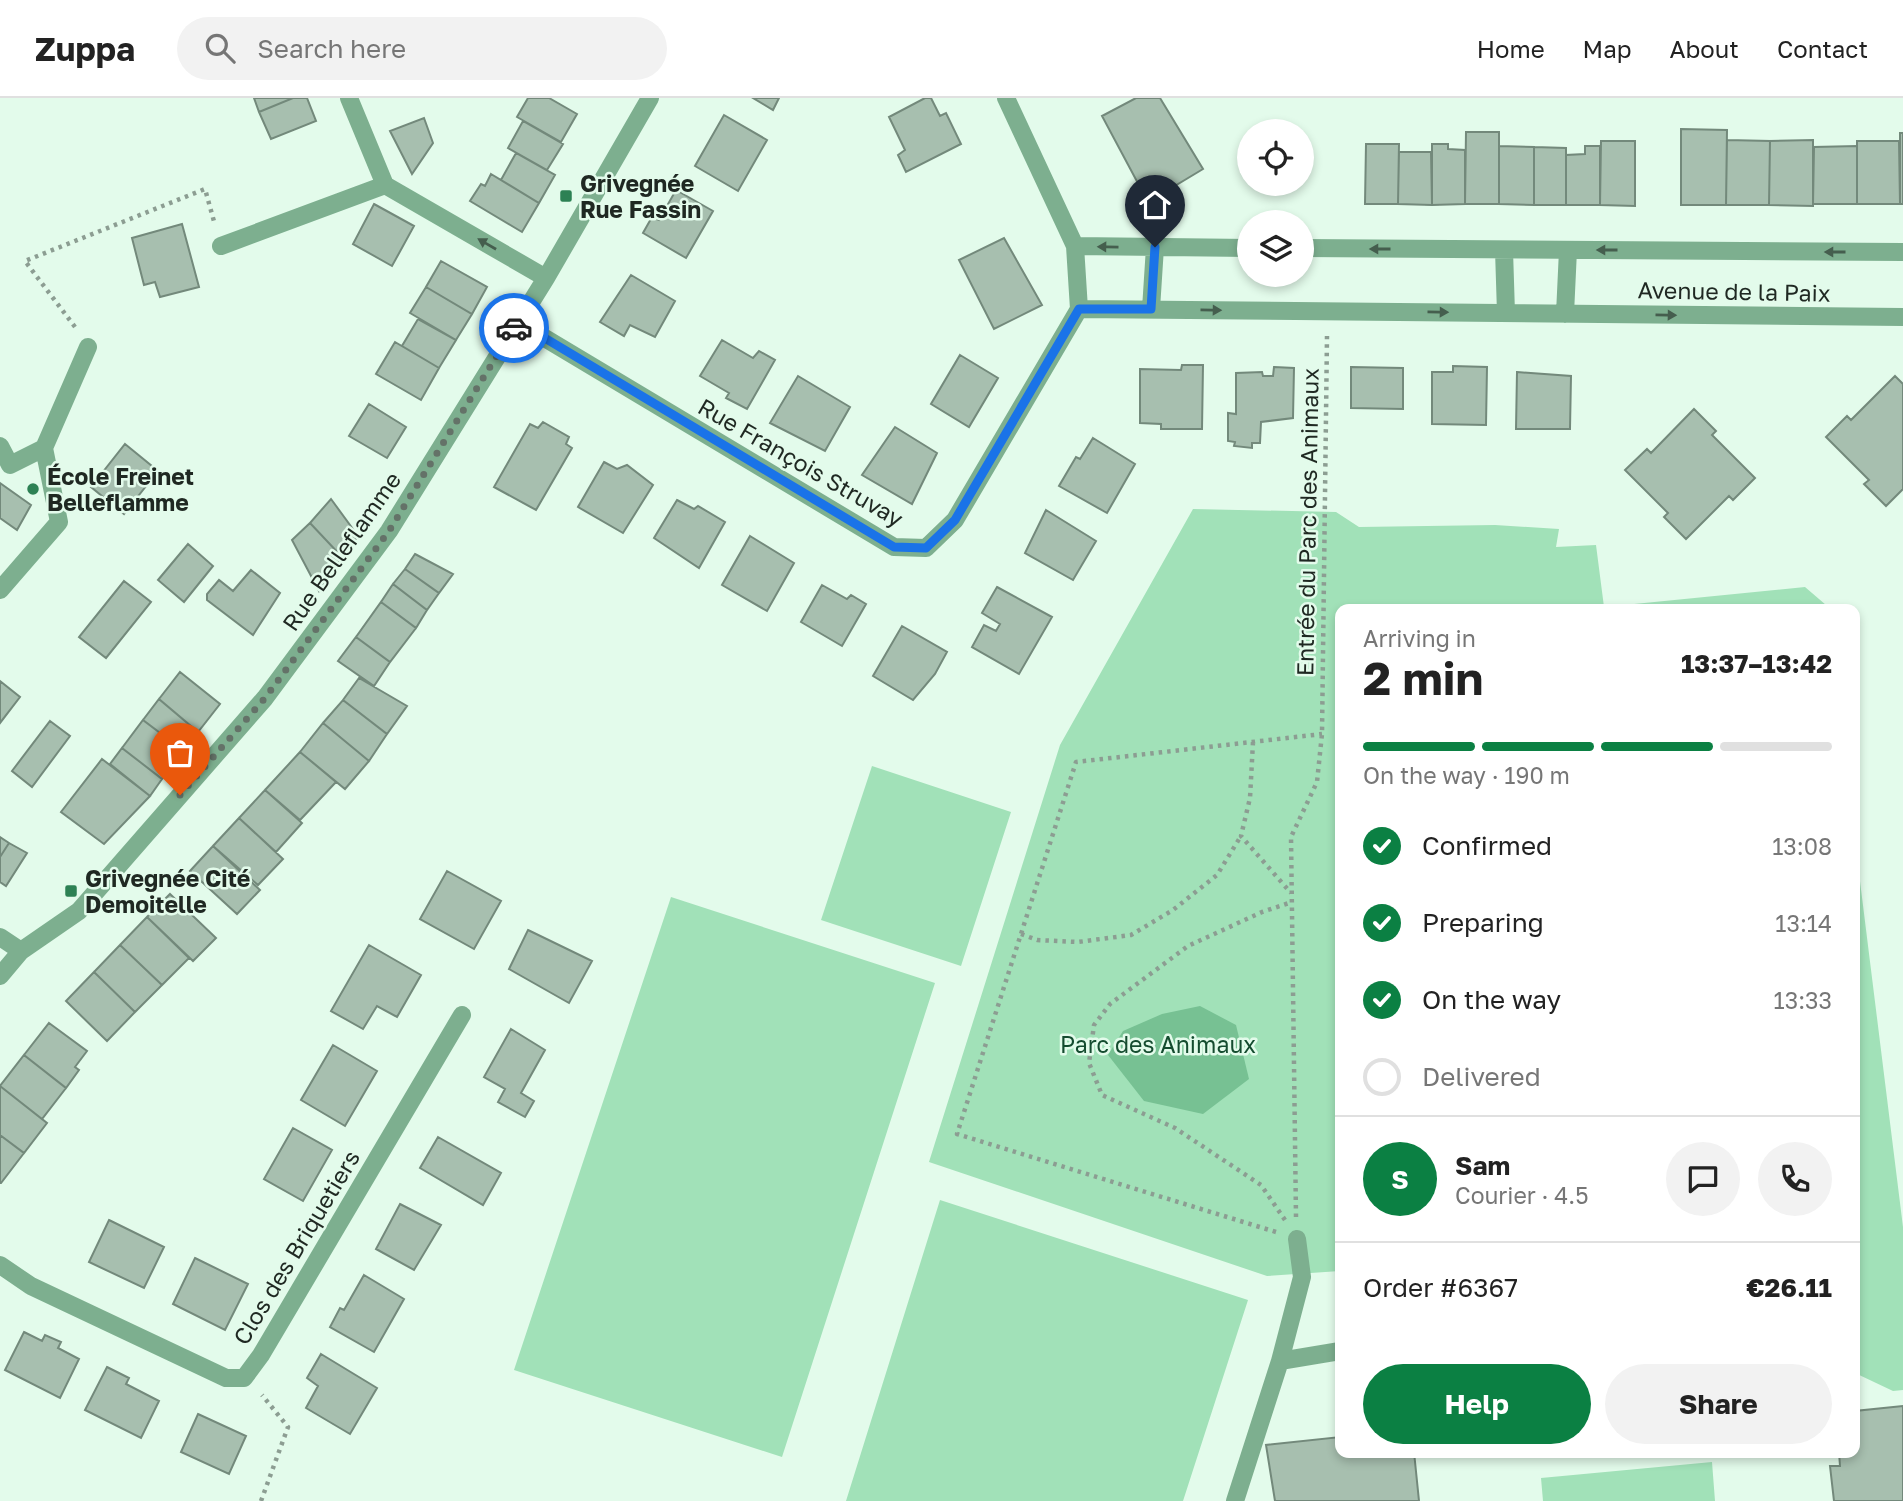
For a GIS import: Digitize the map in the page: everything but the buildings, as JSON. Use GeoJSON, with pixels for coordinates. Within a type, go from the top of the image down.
{"type":"FeatureCollection","features":[{"type":"Feature","properties":{"kind":"street"},"geometry":{"type":"LineString","coordinates":[[349,98],[385,185],[546,278]]}},
{"type":"Feature","properties":{"kind":"street","name":"Rue Belleflamme"},"geometry":{"type":"LineString","coordinates":[[0,975],[21,951],[79,911],[265,698],[389,531],[546,278],[650,98]]}},
{"type":"Feature","properties":{"kind":"street"},"geometry":{"type":"LineString","coordinates":[[1006,98],[1075,246],[1079,309]]}},
{"type":"Feature","properties":{"kind":"street"},"geometry":{"type":"LineString","coordinates":[[221,246],[385,185]]}},
{"type":"Feature","properties":{"kind":"street"},"geometry":{"type":"LineString","coordinates":[[1075,246],[1237,248]]}},
{"type":"Feature","properties":{"kind":"street"},"geometry":{"type":"LineString","coordinates":[[1151,309],[1155,247]]}},
{"type":"Feature","properties":{"kind":"street","name":"Avenue de la Paix"},"geometry":{"type":"LineString","coordinates":[[1314,248],[1903,252]]}},
{"type":"Feature","properties":{"kind":"street"},"geometry":{"type":"LineString","coordinates":[[1504,250],[1507,313]]}},
{"type":"Feature","properties":{"kind":"street"},"geometry":{"type":"LineString","coordinates":[[1565,314],[1568,250]]}},
{"type":"Feature","properties":{"kind":"street","name":"Avenue de la Paix"},"geometry":{"type":"LineString","coordinates":[[1079,309],[1903,317]]}},
{"type":"Feature","properties":{"kind":"street","name":"Rue François Struvay"},"geometry":{"type":"LineString","coordinates":[[518,322],[894,547],[926,548],[955,520],[1079,309]]}},
{"type":"Feature","properties":{"kind":"street"},"geometry":{"type":"LineString","coordinates":[[0,590],[60,522],[44,448],[88,347]]}},
{"type":"Feature","properties":{"kind":"street"},"geometry":{"type":"LineString","coordinates":[[0,446],[10,465],[44,448]]}},
{"type":"Feature","properties":{"kind":"street"},"geometry":{"type":"LineString","coordinates":[[0,937],[21,951]]}},
{"type":"Feature","properties":{"kind":"street","name":"Clos des Briquetiers"},"geometry":{"type":"LineString","coordinates":[[0,1265],[31,1286],[226,1378],[244,1378],[261,1355],[462,1015]]}},
{"type":"Feature","properties":{"kind":"street"},"geometry":{"type":"LineString","coordinates":[[1235,1501],[1280,1361],[1302,1277],[1297,1238]]}},
{"type":"Feature","properties":{"kind":"street"},"geometry":{"type":"LineString","coordinates":[[1280,1361],[1335,1353]]}},
{"type":"Feature","properties":{"kind":"path"},"geometry":{"type":"LineString","coordinates":[[88,347],[25,261],[205,189],[221,246]]}},
{"type":"Feature","properties":{"kind":"path","name":"Entrée du Parc des Animaux"},"geometry":{"type":"LineString","coordinates":[[1297,1238],[1291,837],[1317,782],[1322,734],[1327,311]]}},
{"type":"Feature","properties":{"kind":"path"},"geometry":{"type":"LineString","coordinates":[[1297,1238],[957,1133],[1076,762],[1322,734]]}},
{"type":"Feature","properties":{"kind":"path"},"geometry":{"type":"LineString","coordinates":[[1021,934],[1037,940],[1078,942],[1131,935],[1173,911],[1217,875],[1241,836],[1250,798],[1253,742]]}},
{"type":"Feature","properties":{"kind":"path"},"geometry":{"type":"LineString","coordinates":[[1241,836],[1292,893]]}},
{"type":"Feature","properties":{"kind":"path"},"geometry":{"type":"LineString","coordinates":[[1292,902],[1262,912],[1188,946],[1110,1004],[1094,1025],[1089,1063],[1102,1095],[1175,1128],[1261,1185],[1297,1238]]}},
{"type":"Feature","properties":{"kind":"path"},"geometry":{"type":"LineString","coordinates":[[244,1378],[256,1387],[288,1427],[261,1501]]}},
{"type":"Feature","properties":{"kind":"green space","name":"Parc des Animaux"},"geometry":{"type":"Polygon","coordinates":[[[1193,509],[1336,512],[1359,527],[1495,525],[1559,529],[1556,547],[1596,545],[1604,604],[1335,604],[1335,1271],[1267,1276],[929,1162],[1060,745],[1193,509]]]}},
{"type":"Feature","properties":{"kind":"green space","name":"Parc des Animaux"},"geometry":{"type":"Polygon","coordinates":[[[1805,587],[1825,604],[1634,604],[1805,587]]]}},
{"type":"Feature","properties":{"kind":"green space"},"geometry":{"type":"Polygon","coordinates":[[[872,766],[1011,812],[961,966],[821,920],[872,766]]]}},
{"type":"Feature","properties":{"kind":"green space"},"geometry":{"type":"Polygon","coordinates":[[[1860,881],[1903,1227],[1903,1390],[1893,1391],[1860,1375],[1860,881]]]}},
{"type":"Feature","properties":{"kind":"green space"},"geometry":{"type":"Polygon","coordinates":[[[671,897],[935,983],[782,1457],[514,1370],[671,897]]]}},
{"type":"Feature","properties":{"kind":"green space"},"geometry":{"type":"Polygon","coordinates":[[[940,1200],[1248,1300],[1183,1501],[846,1501],[940,1200]]]}},
{"type":"Feature","properties":{"kind":"green space"},"geometry":{"type":"Polygon","coordinates":[[[1712,1462],[1715,1501],[1543,1501],[1541,1478],[1712,1462]]]}},
{"type":"Feature","properties":{"kind":"shaded area"},"geometry":{"type":"Polygon","coordinates":[[[1200,1006],[1236,1025],[1249,1079],[1203,1114],[1144,1101],[1108,1055],[1123,1031],[1162,1014],[1200,1006]]]}},
{"type":"Feature","properties":{"kind":"way so far"},"geometry":{"type":"LineString","coordinates":[[180,795],[265,698],[389,531],[514,328]]}},
{"type":"Feature","properties":{"kind":"place","name":"Grivegnée Rue Fassin"},"geometry":{"type":"Point","coordinates":[566,196]}},
{"type":"Feature","properties":{"kind":"place","name":"École Freinet Belleflamme"},"geometry":{"type":"Point","coordinates":[33,489]}},
{"type":"Feature","properties":{"kind":"place","name":"Grivegnée Cité Demoitelle"},"geometry":{"type":"Point","coordinates":[71,891]}},
{"type":"Feature","properties":{"kind":"route"},"geometry":{"type":"LineString","coordinates":[[514,328],[518,322],[894,547],[926,548],[955,520],[1079,309],[1151,309],[1155,247]]}}]}
